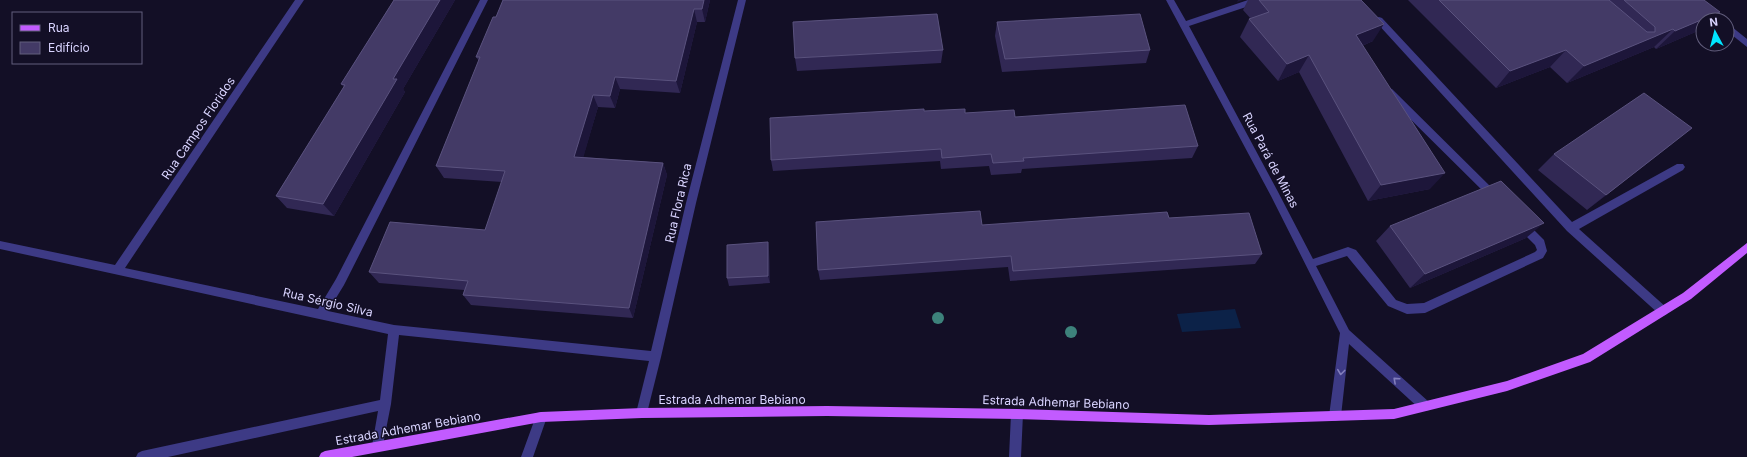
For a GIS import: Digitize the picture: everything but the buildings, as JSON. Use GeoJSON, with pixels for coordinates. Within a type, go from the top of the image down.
{"type":"FeatureCollection","features":[{"type":"Feature","properties":{"kind":"main road","name":"Estrada Adhemar Bebiano"},"geometry":{"type":"LineString","coordinates":[[325,457],[378,446],[541,418],[642,413],[827,411],[1017,414],[1209,420],[1394,414],[1507,386],[1586,358],[1687,296],[1747,246]]}},
{"type":"Feature","properties":{"kind":"street","name":"Rua Campos Floridos"},"geometry":{"type":"LineString","coordinates":[[118,270],[300,0]]}},
{"type":"Feature","properties":{"kind":"street"},"geometry":{"type":"LineString","coordinates":[[321,313],[340,282],[484,0]]}},
{"type":"Feature","properties":{"kind":"street","name":"Rua Flora Rica"},"geometry":{"type":"LineString","coordinates":[[642,413],[691,203],[742,0]]}},
{"type":"Feature","properties":{"kind":"street","name":"Rua Pará de Minas"},"geometry":{"type":"LineString","coordinates":[[1170,0],[1274,193],[1345,333],[1425,406]]}},
{"type":"Feature","properties":{"kind":"street"},"geometry":{"type":"LineString","coordinates":[[1183,25],[1258,0]]}},
{"type":"Feature","properties":{"kind":"street"},"geometry":{"type":"LineString","coordinates":[[1696,0],[1710,12]]}},
{"type":"Feature","properties":{"kind":"street"},"geometry":{"type":"LineString","coordinates":[[1379,20],[1571,228],[1663,311]]}},
{"type":"Feature","properties":{"kind":"street"},"geometry":{"type":"LineString","coordinates":[[1735,33],[1747,44]]}},
{"type":"Feature","properties":{"kind":"street"},"geometry":{"type":"LineString","coordinates":[[1384,87],[1501,204]]}},
{"type":"Feature","properties":{"kind":"street"},"geometry":{"type":"LineString","coordinates":[[1571,228],[1680,167]]}},
{"type":"Feature","properties":{"kind":"street"},"geometry":{"type":"LineString","coordinates":[[1310,264],[1348,251],[1352,253],[1392,303],[1407,309],[1425,308],[1539,255],[1542,251],[1540,242],[1512,215]]}},
{"type":"Feature","properties":{"kind":"street","name":"Rua Sérgio Silva"},"geometry":{"type":"LineString","coordinates":[[0,245],[321,313],[394,330],[656,357]]}},
{"type":"Feature","properties":{"kind":"street"},"geometry":{"type":"LineString","coordinates":[[378,446],[394,330]]}},
{"type":"Feature","properties":{"kind":"street"},"geometry":{"type":"LineString","coordinates":[[1335,416],[1345,333]]}},
{"type":"Feature","properties":{"kind":"street"},"geometry":{"type":"LineString","coordinates":[[142,457],[385,404]]}},
{"type":"Feature","properties":{"kind":"street"},"geometry":{"type":"LineString","coordinates":[[1015,457],[1017,414]]}},
{"type":"Feature","properties":{"kind":"street"},"geometry":{"type":"LineString","coordinates":[[527,457],[541,418]]}},
{"type":"Feature","properties":{"kind":"water"},"geometry":{"type":"Polygon","coordinates":[[[1235,309],[1241,328],[1182,332],[1177,314],[1235,309]]]}}]}
